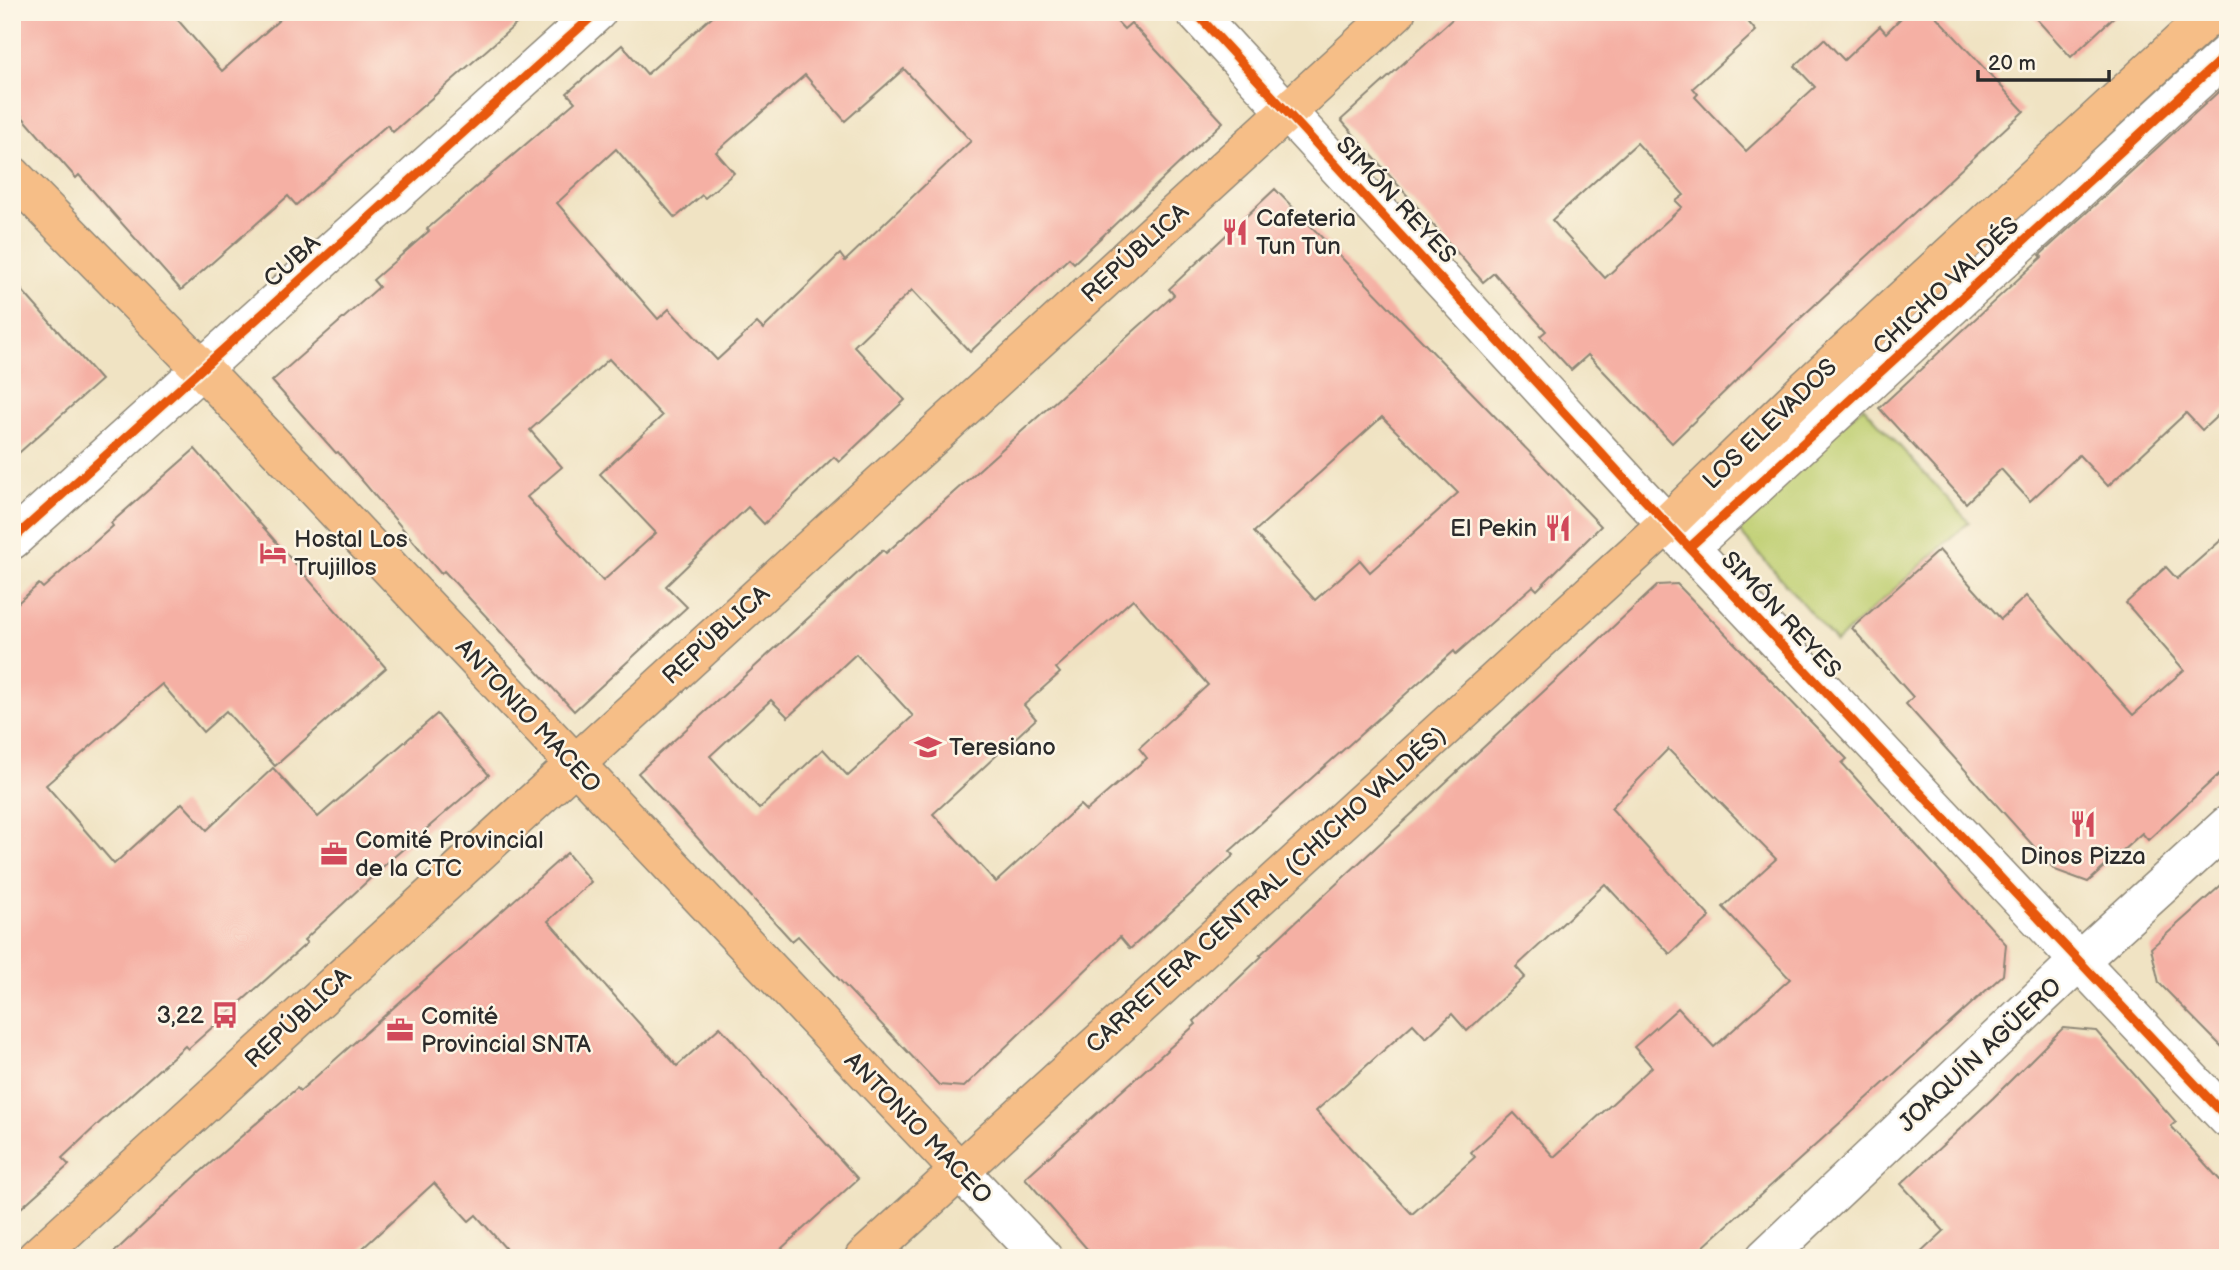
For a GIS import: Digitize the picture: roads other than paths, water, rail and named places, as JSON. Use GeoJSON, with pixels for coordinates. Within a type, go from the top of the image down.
{"type":"FeatureCollection","features":[{"type":"Feature","properties":{"kind":"main road","name":"REPÚBLICA"},"geometry":{"type":"LineString","coordinates":[[36,1258],[1396,12]]}},
{"type":"Feature","properties":{"kind":"main road","name":"LOS ELEVADOS"},"geometry":{"type":"LineString","coordinates":[[1679,535],[1808,387],[2213,12]]}},
{"type":"Feature","properties":{"kind":"main road","name":"ANTONIO MACEO"},"geometry":{"type":"LineString","coordinates":[[12,175],[201,369],[959,1170]]}},
{"type":"Feature","properties":{"kind":"main road","name":"CARRETERA CENTRAL (CHICHO VALDÉS)"},"geometry":{"type":"LineString","coordinates":[[864,1258],[959,1170],[1679,535]]}},
{"type":"Feature","properties":{"kind":"street","name":"CUBA"},"geometry":{"type":"LineString","coordinates":[[12,540],[597,12]]}},
{"type":"Feature","properties":{"kind":"street","name":"SIMÓN REYES"},"geometry":{"type":"LineString","coordinates":[[1195,12],[1679,535],[2228,1119]]}},
{"type":"Feature","properties":{"kind":"street","name":"CHICHO VALDÉS"},"geometry":{"type":"LineString","coordinates":[[1679,535],[2228,54]]}},
{"type":"Feature","properties":{"kind":"street","name":"JOAQUÍN AGÜERO"},"geometry":{"type":"LineString","coordinates":[[1765,1258],[2079,961],[2228,825]]}},
{"type":"Feature","properties":{"kind":"street","name":"ANTONIO MACEO"},"geometry":{"type":"LineString","coordinates":[[959,1170],[1043,1258]]}},
{"type":"Feature","properties":{"kind":"place","name":"Cafeteria Tun Tun"},"geometry":{"type":"Point","coordinates":[1235,232]}},
{"type":"Feature","properties":{"kind":"place","name":"El Pekin"},"geometry":{"type":"Point","coordinates":[1558,528]}},
{"type":"Feature","properties":{"kind":"place","name":"Hostal Los Trujillos"},"geometry":{"type":"Point","coordinates":[273,553]}},
{"type":"Feature","properties":{"kind":"place","name":"Teresiano"},"geometry":{"type":"Point","coordinates":[928,747]}},
{"type":"Feature","properties":{"kind":"place","name":"Dinos Pizza"},"geometry":{"type":"Point","coordinates":[2083,824]}},
{"type":"Feature","properties":{"kind":"place","name":"Comité Provincial de la CTC"},"geometry":{"type":"Point","coordinates":[334,854]}},
{"type":"Feature","properties":{"kind":"place","name":"3,22"},"geometry":{"type":"Point","coordinates":[225,1015]}},
{"type":"Feature","properties":{"kind":"place","name":"Comité Provincial SNTA"},"geometry":{"type":"Point","coordinates":[400,1030]}}]}
